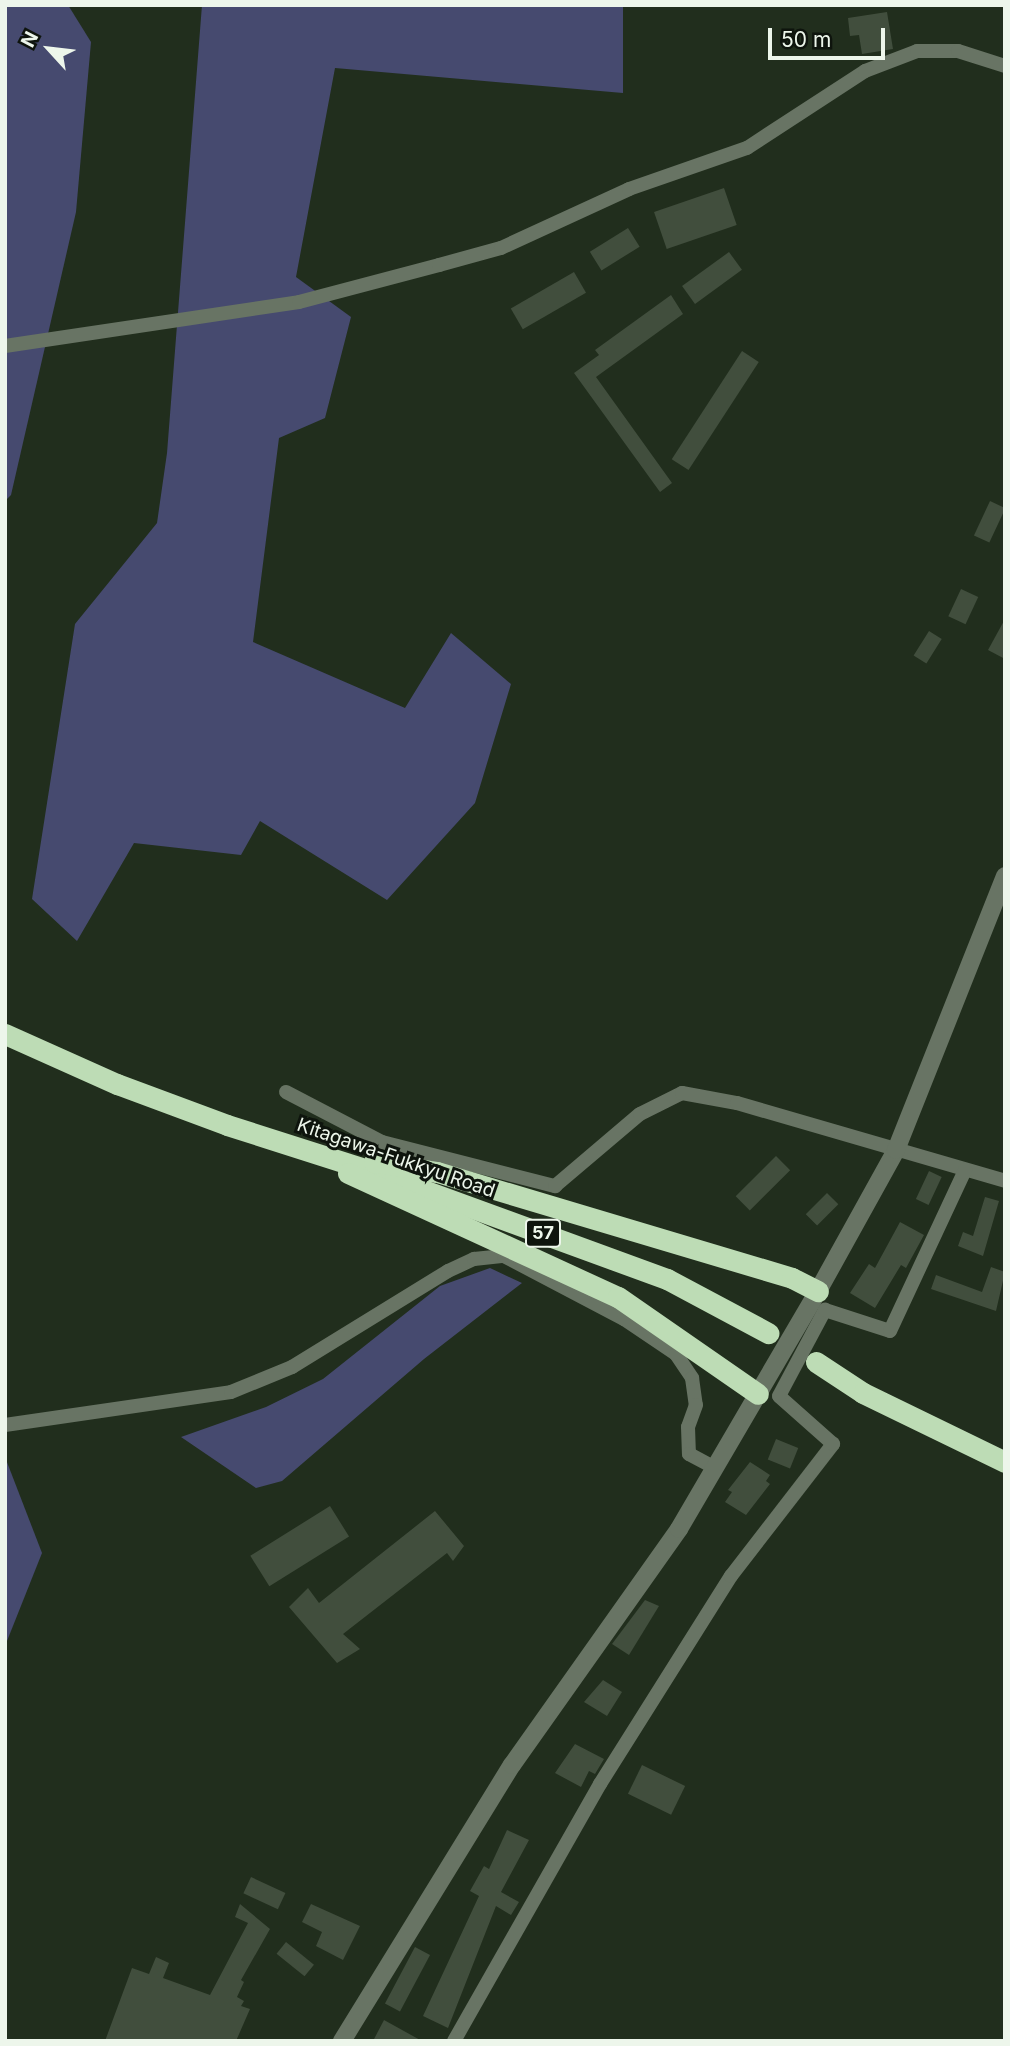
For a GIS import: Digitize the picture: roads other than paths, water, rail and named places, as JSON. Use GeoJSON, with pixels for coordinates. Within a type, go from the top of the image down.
{"type":"FeatureCollection","features":[{"type":"Feature","properties":{"kind":"highway","name":"Kitagawa-Fukkyu Road"},"geometry":{"type":"LineString","coordinates":[[5,1034],[117,1084],[667,1279],[768,1333]]}},
{"type":"Feature","properties":{"kind":"highway"},"geometry":{"type":"LineString","coordinates":[[310,1152],[437,1172],[792,1278],[818,1291]]}},
{"type":"Feature","properties":{"kind":"highway"},"geometry":{"type":"LineString","coordinates":[[310,1152],[378,1190],[516,1248],[618,1297],[758,1394]]}},
{"type":"Feature","properties":{"kind":"highway"},"geometry":{"type":"LineString","coordinates":[[816,1363],[863,1393],[1005,1462]]}},
{"type":"Feature","properties":{"kind":"street"},"geometry":{"type":"LineString","coordinates":[[5,346],[299,302],[502,248],[629,190],[747,148],[866,71],[917,51],[958,51],[1005,66]]}},
{"type":"Feature","properties":{"kind":"street"},"geometry":{"type":"LineString","coordinates":[[342,2041],[512,1765],[625,1609],[715,1468],[818,1291],[896,1150],[1005,876]]}},
{"type":"Feature","properties":{"kind":"street"},"geometry":{"type":"LineString","coordinates":[[286,1092],[382,1142],[555,1186],[640,1114],[682,1093],[737,1103],[1005,1181]]}},
{"type":"Feature","properties":{"kind":"street"},"geometry":{"type":"LineString","coordinates":[[454,2041],[600,1784],[723,1587],[833,1444],[779,1396],[825,1310],[890,1331],[965,1170]]}},
{"type":"Feature","properties":{"kind":"street"},"geometry":{"type":"LineString","coordinates":[[5,1425],[231,1392],[292,1367],[448,1271],[474,1259],[504,1256],[624,1319],[677,1354],[692,1378],[696,1405],[688,1427],[689,1454],[715,1468]]}}]}
